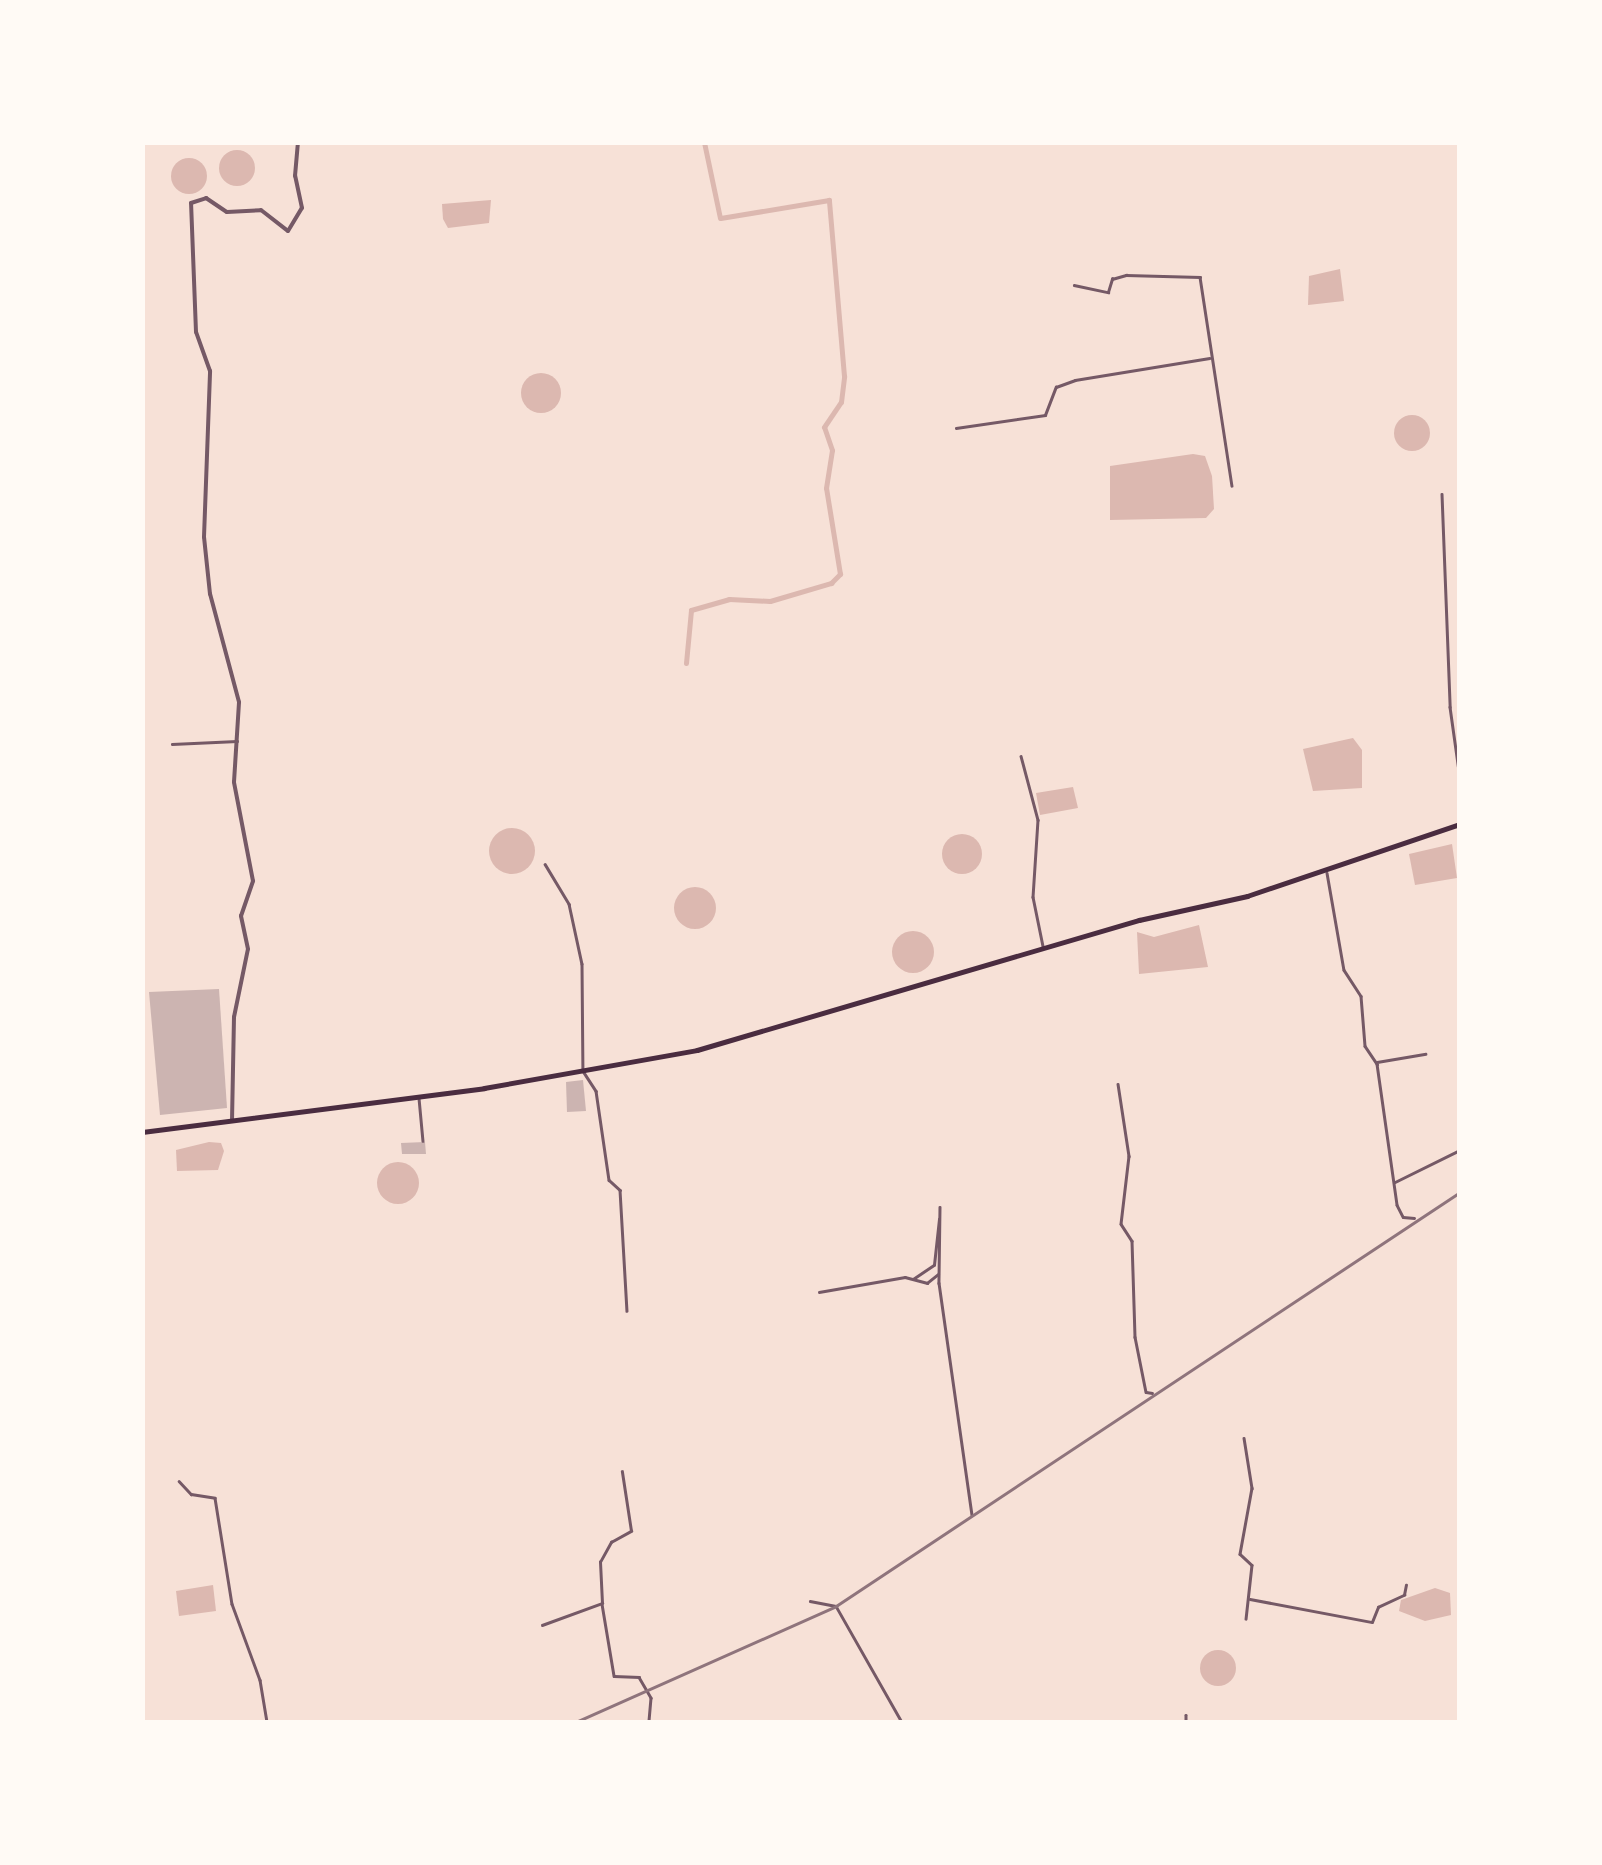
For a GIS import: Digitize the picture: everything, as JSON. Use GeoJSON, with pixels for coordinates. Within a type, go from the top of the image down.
{"type":"FeatureCollection","features":[{"type":"Feature","properties":{"kind":"highway"},"geometry":{"type":"LineString","coordinates":[[142,1132],[419,1096],[698,1050],[1044,948],[1326,872],[1460,824]]}},
{"type":"Feature","properties":{"kind":"street"},"geometry":{"type":"LineString","coordinates":[[232,1121],[234,1017],[248,949],[241,916],[252,893],[234,782],[238,740],[233,666],[219,635],[204,537],[210,371],[196,332],[190,203],[206,198],[227,212],[261,210],[288,231],[302,208],[295,176],[298,142]]}},
{"type":"Feature","properties":{"kind":"street"},"geometry":{"type":"LineString","coordinates":[[1074,286],[1108,292],[1112,278],[1200,277],[1232,486]]}},
{"type":"Feature","properties":{"kind":"street"},"geometry":{"type":"LineString","coordinates":[[956,428],[1045,415],[1056,387],[1074,380],[1212,358]]}},
{"type":"Feature","properties":{"kind":"street"},"geometry":{"type":"LineString","coordinates":[[1442,494],[1460,778]]}},
{"type":"Feature","properties":{"kind":"street"},"geometry":{"type":"LineString","coordinates":[[172,744],[238,740]]}},
{"type":"Feature","properties":{"kind":"street"},"geometry":{"type":"LineString","coordinates":[[1022,756],[1038,820],[1033,896],[1044,948]]}},
{"type":"Feature","properties":{"kind":"street"},"geometry":{"type":"LineString","coordinates":[[545,864],[569,904],[582,964],[583,1071],[596,1091],[609,1180],[620,1190],[626,1311]]}},
{"type":"Feature","properties":{"kind":"street"},"geometry":{"type":"LineString","coordinates":[[1326,872],[1344,970],[1360,996],[1365,1046],[1376,1062],[1400,1212],[1414,1218]]}},
{"type":"Feature","properties":{"kind":"street"},"geometry":{"type":"LineString","coordinates":[[1376,1062],[1424,1054]]}},
{"type":"Feature","properties":{"kind":"street"},"geometry":{"type":"LineString","coordinates":[[1118,1084],[1129,1156],[1121,1224],[1132,1241],[1135,1337],[1146,1392],[1152,1393]]}},
{"type":"Feature","properties":{"kind":"street"},"geometry":{"type":"LineString","coordinates":[[419,1096],[423,1141]]}},
{"type":"Feature","properties":{"kind":"street"},"geometry":{"type":"LineString","coordinates":[[1394,1182],[1460,1150]]}},
{"type":"Feature","properties":{"kind":"street"},"geometry":{"type":"LineString","coordinates":[[940,1207],[939,1273],[972,1515]]}},
{"type":"Feature","properties":{"kind":"street"},"geometry":{"type":"LineString","coordinates":[[911,1279],[934,1265],[940,1213]]}},
{"type":"Feature","properties":{"kind":"street"},"geometry":{"type":"LineString","coordinates":[[819,1292],[911,1279],[927,1283],[939,1273]]}},
{"type":"Feature","properties":{"kind":"street"},"geometry":{"type":"LineString","coordinates":[[1244,1438],[1252,1488],[1240,1554],[1252,1565],[1246,1620]]}},
{"type":"Feature","properties":{"kind":"street"},"geometry":{"type":"LineString","coordinates":[[622,1472],[631,1531],[610,1542],[599,1566],[602,1603],[614,1676],[639,1677],[650,1698],[649,1722]]}},
{"type":"Feature","properties":{"kind":"street"},"geometry":{"type":"LineString","coordinates":[[179,1481],[190,1494],[214,1498],[232,1604],[260,1680],[267,1722]]}},
{"type":"Feature","properties":{"kind":"street"},"geometry":{"type":"LineString","coordinates":[[1248,1600],[1372,1622],[1378,1607],[1404,1596],[1406,1585]]}},
{"type":"Feature","properties":{"kind":"street"},"geometry":{"type":"LineString","coordinates":[[810,1601],[836,1606],[902,1722]]}},
{"type":"Feature","properties":{"kind":"street"},"geometry":{"type":"LineString","coordinates":[[542,1626],[602,1603]]}},
{"type":"Feature","properties":{"kind":"street"},"geometry":{"type":"LineString","coordinates":[[1186,1715],[1186,1722]]}},
{"type":"Feature","properties":{"kind":"shaded area"},"geometry":{"type":"Polygon","coordinates":[[[237,150],[250,155],[255,168],[250,181],[237,186],[224,181],[219,168],[224,155],[237,150]]]}},
{"type":"Feature","properties":{"kind":"shaded area"},"geometry":{"type":"Polygon","coordinates":[[[189,158],[202,163],[207,176],[202,189],[189,194],[176,189],[171,176],[176,163],[189,158]]]}},
{"type":"Feature","properties":{"kind":"shaded area"},"geometry":{"type":"Polygon","coordinates":[[[491,200],[489,223],[448,228],[443,219],[442,204],[491,200]]]}},
{"type":"Feature","properties":{"kind":"shaded area"},"geometry":{"type":"Polygon","coordinates":[[[1340,269],[1344,301],[1308,305],[1309,276],[1340,269]]]}},
{"type":"Feature","properties":{"kind":"shaded area"},"geometry":{"type":"Polygon","coordinates":[[[541,373],[555,379],[561,393],[555,407],[541,413],[527,407],[521,393],[527,379],[541,373]]]}},
{"type":"Feature","properties":{"kind":"shaded area"},"geometry":{"type":"Polygon","coordinates":[[[1412,415],[1425,420],[1430,433],[1425,446],[1412,451],[1399,446],[1394,433],[1399,420],[1412,415]]]}},
{"type":"Feature","properties":{"kind":"shaded area"},"geometry":{"type":"Polygon","coordinates":[[[1193,454],[1205,456],[1212,476],[1214,509],[1206,518],[1110,520],[1110,466],[1193,454]]]}},
{"type":"Feature","properties":{"kind":"shaded area"},"geometry":{"type":"Polygon","coordinates":[[[1353,738],[1362,750],[1362,788],[1313,791],[1303,749],[1353,738]]]}},
{"type":"Feature","properties":{"kind":"shaded area"},"geometry":{"type":"Polygon","coordinates":[[[1073,787],[1078,808],[1040,815],[1036,793],[1073,787]]]}},
{"type":"Feature","properties":{"kind":"shaded area"},"geometry":{"type":"Polygon","coordinates":[[[512,828],[529,834],[535,851],[529,868],[512,874],[495,868],[489,851],[495,834],[512,828]]]}},
{"type":"Feature","properties":{"kind":"shaded area"},"geometry":{"type":"Polygon","coordinates":[[[962,834],[976,840],[982,854],[976,868],[962,874],[948,868],[942,854],[948,840],[962,834]]]}},
{"type":"Feature","properties":{"kind":"shaded area"},"geometry":{"type":"Polygon","coordinates":[[[1452,844],[1457,878],[1415,885],[1409,854],[1452,844]]]}},
{"type":"Feature","properties":{"kind":"shaded area"},"geometry":{"type":"Polygon","coordinates":[[[695,887],[710,893],[716,908],[710,923],[695,929],[680,923],[674,908],[680,893],[695,887]]]}},
{"type":"Feature","properties":{"kind":"shaded area"},"geometry":{"type":"Polygon","coordinates":[[[1199,925],[1208,967],[1139,974],[1137,932],[1154,937],[1199,925]]]}},
{"type":"Feature","properties":{"kind":"shaded area"},"geometry":{"type":"Polygon","coordinates":[[[913,931],[928,937],[934,952],[928,967],[913,973],[898,967],[892,952],[898,937],[913,931]]]}},
{"type":"Feature","properties":{"kind":"shaded area"},"geometry":{"type":"Polygon","coordinates":[[[221,1143],[224,1151],[218,1170],[177,1171],[176,1150],[221,1143]]]}},
{"type":"Feature","properties":{"kind":"shaded area"},"geometry":{"type":"Polygon","coordinates":[[[398,1162],[413,1168],[419,1183],[413,1198],[398,1204],[383,1198],[377,1183],[383,1168],[398,1162]]]}},
{"type":"Feature","properties":{"kind":"shaded area"},"geometry":{"type":"Polygon","coordinates":[[[213,1585],[216,1611],[179,1616],[176,1591],[213,1585]]]}},
{"type":"Feature","properties":{"kind":"shaded area"},"geometry":{"type":"Polygon","coordinates":[[[1435,1588],[1450,1593],[1451,1615],[1425,1621],[1399,1611],[1401,1600],[1435,1588]]]}},
{"type":"Feature","properties":{"kind":"shaded area"},"geometry":{"type":"Polygon","coordinates":[[[1218,1650],[1231,1655],[1236,1668],[1231,1681],[1218,1686],[1205,1681],[1200,1668],[1205,1655],[1218,1650]]]}},
{"type":"Feature","properties":{"kind":"building"},"geometry":{"type":"Polygon","coordinates":[[[219,989],[227,1108],[160,1115],[149,992],[219,989]]]}},
{"type":"Feature","properties":{"kind":"building"},"geometry":{"type":"Polygon","coordinates":[[[583,1080],[586,1111],[567,1112],[566,1082],[583,1080]]]}},
{"type":"Feature","properties":{"kind":"building"},"geometry":{"type":"Polygon","coordinates":[[[425,1142],[426,1154],[402,1154],[401,1143],[425,1142]]]}},
{"type":"Feature","properties":{"kind":"waterway"},"geometry":{"type":"LineString","coordinates":[[686,663],[691,610],[729,599],[770,601],[831,583],[840,574],[826,488],[832,450],[824,427],[841,402],[844,376],[829,200],[720,218],[704,142]]}},
{"type":"Feature","properties":{"kind":"railway"},"geometry":{"type":"LineString","coordinates":[[576,1722],[836,1606],[1460,1192]]}}]}
